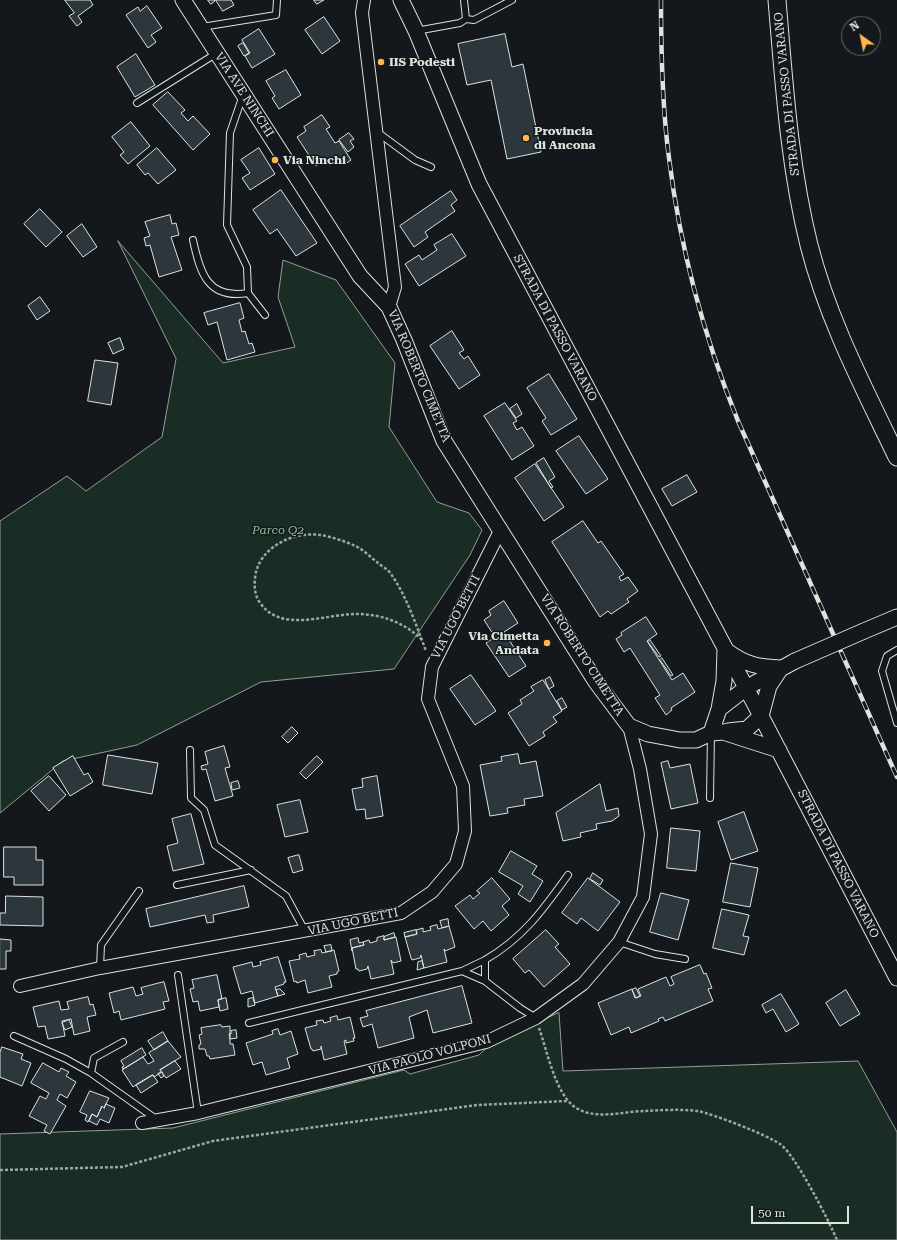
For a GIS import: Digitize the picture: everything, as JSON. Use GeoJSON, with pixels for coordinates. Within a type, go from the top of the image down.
{"type":"FeatureCollection","features":[{"type":"Feature","properties":{"kind":"main road","name":"STRADA DI PASSO VARANO"},"geometry":{"type":"LineString","coordinates":[[777,0],[787,117],[801,211],[810,247],[822,285],[845,347],[897,457]]}},
{"type":"Feature","properties":{"kind":"street","name":"VIA AVE NINCHI"},"geometry":{"type":"LineString","coordinates":[[183,0],[360,276],[389,307]]}},
{"type":"Feature","properties":{"kind":"street","name":"VIA ROBERTO CIMETTA"},"geometry":{"type":"LineString","coordinates":[[364,0],[362,13],[395,287],[389,307],[444,441],[501,529],[596,682],[628,726]]}},
{"type":"Feature","properties":{"kind":"street","name":"STRADA DI PASSO VARANO"},"geometry":{"type":"LineString","coordinates":[[401,0],[416,31],[479,184],[779,750],[897,978]]}},
{"type":"Feature","properties":{"kind":"street","name":"VIA UGO BETTI"},"geometry":{"type":"LineString","coordinates":[[20,986],[100,968],[305,932],[401,913],[432,892],[456,864],[465,831],[462,786],[428,699],[432,667],[501,529]]}},
{"type":"Feature","properties":{"kind":"street"},"geometry":{"type":"LineString","coordinates":[[719,709],[746,688],[794,661],[897,617]]}},
{"type":"Feature","properties":{"kind":"street","name":"STRADA DI PASSO VARANO"},"geometry":{"type":"LineString","coordinates":[[725,650],[738,659],[757,667],[781,668]]}},
{"type":"Feature","properties":{"kind":"street","name":"STRADA DI PASSO VARANO"},"geometry":{"type":"LineString","coordinates":[[717,732],[724,681],[725,650]]}},
{"type":"Feature","properties":{"kind":"street"},"geometry":{"type":"LineString","coordinates":[[628,726],[648,734],[680,740],[696,740],[717,732],[747,729],[761,716],[769,686],[781,668]]}},
{"type":"Feature","properties":{"kind":"street","name":"VIA PAOLO VOLPONI"},"geometry":{"type":"LineString","coordinates":[[142,1123],[198,1113],[486,1042],[536,1018],[583,984],[619,942],[643,896],[651,834],[640,769],[628,726]]}},
{"type":"Feature","properties":{"kind":"street"},"geometry":{"type":"LineString","coordinates":[[717,732],[779,750]]}},
{"type":"Feature","properties":{"kind":"lane"},"geometry":{"type":"LineString","coordinates":[[200,27],[276,16],[277,0]]}},
{"type":"Feature","properties":{"kind":"lane"},"geometry":{"type":"LineString","coordinates":[[464,0],[466,19]]}},
{"type":"Feature","properties":{"kind":"lane"},"geometry":{"type":"LineString","coordinates":[[416,31],[460,23],[466,19],[474,20],[512,0]]}},
{"type":"Feature","properties":{"kind":"lane"},"geometry":{"type":"LineString","coordinates":[[137,103],[217,53]]}},
{"type":"Feature","properties":{"kind":"lane"},"geometry":{"type":"LineString","coordinates":[[243,94],[230,133],[227,225],[247,267],[248,293],[265,315]]}},
{"type":"Feature","properties":{"kind":"lane"},"geometry":{"type":"LineString","coordinates":[[376,132],[415,160],[430,167]]}},
{"type":"Feature","properties":{"kind":"lane"},"geometry":{"type":"LineString","coordinates":[[193,240],[197,260],[210,285],[220,292],[236,296],[248,293]]}},
{"type":"Feature","properties":{"kind":"lane"},"geometry":{"type":"LineString","coordinates":[[897,650],[887,656],[882,671],[897,723]]}},
{"type":"Feature","properties":{"kind":"lane"},"geometry":{"type":"LineString","coordinates":[[710,798],[717,732]]}},
{"type":"Feature","properties":{"kind":"lane"},"geometry":{"type":"LineString","coordinates":[[190,750],[191,798],[204,810],[215,844],[286,896],[305,932]]}},
{"type":"Feature","properties":{"kind":"lane"},"geometry":{"type":"LineString","coordinates":[[177,885],[251,870]]}},
{"type":"Feature","properties":{"kind":"lane"},"geometry":{"type":"LineString","coordinates":[[249,1023],[462,971],[505,949],[528,928],[568,875]]}},
{"type":"Feature","properties":{"kind":"lane"},"geometry":{"type":"LineString","coordinates":[[100,968],[102,945],[139,891]]}},
{"type":"Feature","properties":{"kind":"lane"},"geometry":{"type":"LineString","coordinates":[[619,942],[655,954],[685,959]]}},
{"type":"Feature","properties":{"kind":"lane"},"geometry":{"type":"LineString","coordinates":[[485,960],[485,980]]}},
{"type":"Feature","properties":{"kind":"lane"},"geometry":{"type":"LineString","coordinates":[[462,971],[485,980],[520,1008],[536,1018]]}},
{"type":"Feature","properties":{"kind":"lane"},"geometry":{"type":"LineString","coordinates":[[178,975],[198,1113]]}},
{"type":"Feature","properties":{"kind":"lane"},"geometry":{"type":"LineString","coordinates":[[14,1036],[91,1073],[157,1120]]}},
{"type":"Feature","properties":{"kind":"lane"},"geometry":{"type":"LineString","coordinates":[[91,1073],[94,1058],[123,1042]]}},
{"type":"Feature","properties":{"kind":"path"},"geometry":{"type":"LineString","coordinates":[[422,640],[412,630],[395,621],[376,616],[354,614],[328,618],[284,620],[270,614],[260,604],[255,593],[256,567],[264,554],[278,544],[297,536],[320,535],[357,546],[390,573],[415,618],[432,667]]}},
{"type":"Feature","properties":{"kind":"path"},"geometry":{"type":"LineString","coordinates":[[536,1018],[555,1075],[567,1100],[578,1110],[598,1115],[628,1111],[664,1110],[699,1112],[743,1127],[781,1144],[812,1189],[837,1240]]}},
{"type":"Feature","properties":{"kind":"path"},"geometry":{"type":"LineString","coordinates":[[0,1170],[122,1166],[213,1141],[476,1106],[567,1100]]}},
{"type":"Feature","properties":{"kind":"green space","name":"Parco Q2"},"geometry":{"type":"Polygon","coordinates":[[[118,241],[223,363],[295,347],[278,297],[283,260],[336,280],[395,363],[389,427],[437,502],[469,513],[482,530],[470,555],[394,669],[261,682],[137,745],[63,761],[0,813],[0,521],[67,476],[86,491],[162,437],[176,359],[118,241]]]}},
{"type":"Feature","properties":{"kind":"green space"},"geometry":{"type":"Polygon","coordinates":[[[559,1013],[563,1071],[858,1061],[897,1132],[897,1240],[0,1240],[0,1134],[173,1128],[404,1070],[410,1074],[479,1055],[494,1041],[559,1013]]]}},
{"type":"Feature","properties":{"kind":"building"},"geometry":{"type":"Polygon","coordinates":[[[65,0],[90,0],[93,5],[78,16],[82,22],[77,26],[69,16],[74,13],[65,0]]]}},
{"type":"Feature","properties":{"kind":"building"},"geometry":{"type":"Polygon","coordinates":[[[208,0],[214,0],[215,1],[211,4],[208,0]]]}},
{"type":"Feature","properties":{"kind":"building"},"geometry":{"type":"Polygon","coordinates":[[[216,0],[231,0],[234,5],[223,11],[216,0]]]}},
{"type":"Feature","properties":{"kind":"building"},"geometry":{"type":"Polygon","coordinates":[[[314,0],[324,0],[317,4],[314,0]]]}},
{"type":"Feature","properties":{"kind":"building"},"geometry":{"type":"Polygon","coordinates":[[[147,6],[162,28],[151,35],[156,42],[148,48],[126,15],[138,7],[140,11],[147,6]]]}},
{"type":"Feature","properties":{"kind":"building"},"geometry":{"type":"Polygon","coordinates":[[[324,17],[340,41],[322,54],[305,30],[324,17]]]}},
{"type":"Feature","properties":{"kind":"building"},"geometry":{"type":"Polygon","coordinates":[[[259,29],[275,54],[252,68],[245,56],[250,53],[242,40],[259,29]]]}},
{"type":"Feature","properties":{"kind":"building"},"geometry":{"type":"Polygon","coordinates":[[[505,34],[512,67],[523,64],[541,152],[507,159],[491,80],[467,85],[458,44],[505,34]]]}},
{"type":"Feature","properties":{"kind":"building"},"geometry":{"type":"Polygon","coordinates":[[[243,43],[249,53],[244,56],[238,46],[243,43]]]}},
{"type":"Feature","properties":{"kind":"building"},"geometry":{"type":"Polygon","coordinates":[[[136,54],[155,85],[135,97],[117,67],[136,54]]]}},
{"type":"Feature","properties":{"kind":"building"},"geometry":{"type":"Polygon","coordinates":[[[286,70],[301,95],[279,109],[272,98],[275,96],[266,81],[286,70]]]}},
{"type":"Feature","properties":{"kind":"building"},"geometry":{"type":"Polygon","coordinates":[[[168,92],[185,110],[181,113],[188,121],[193,116],[210,134],[193,150],[153,105],[168,92]]]}},
{"type":"Feature","properties":{"kind":"building"},"geometry":{"type":"Polygon","coordinates":[[[322,115],[330,127],[326,129],[335,143],[339,141],[351,160],[344,165],[340,158],[329,165],[325,160],[316,166],[297,137],[306,131],[304,127],[322,115]]]}},
{"type":"Feature","properties":{"kind":"building"},"geometry":{"type":"Polygon","coordinates":[[[131,122],[150,146],[128,164],[120,155],[124,152],[112,137],[131,122]]]}},
{"type":"Feature","properties":{"kind":"building"},"geometry":{"type":"Polygon","coordinates":[[[349,133],[354,139],[350,141],[354,147],[348,152],[339,140],[349,133]]]}},
{"type":"Feature","properties":{"kind":"building"},"geometry":{"type":"Polygon","coordinates":[[[157,148],[176,170],[158,184],[148,173],[145,175],[137,165],[157,148]]]}},
{"type":"Feature","properties":{"kind":"building"},"geometry":{"type":"Polygon","coordinates":[[[259,148],[275,174],[250,190],[242,178],[250,173],[241,160],[259,148]]]}},
{"type":"Feature","properties":{"kind":"building"},"geometry":{"type":"Polygon","coordinates":[[[281,190],[317,243],[296,256],[277,229],[270,234],[253,210],[281,190]]]}},
{"type":"Feature","properties":{"kind":"building"},"geometry":{"type":"Polygon","coordinates":[[[451,191],[457,200],[451,205],[455,211],[425,232],[428,237],[414,247],[400,226],[451,191]]]}},
{"type":"Feature","properties":{"kind":"building"},"geometry":{"type":"Polygon","coordinates":[[[40,209],[62,232],[46,247],[24,224],[40,209]]]}},
{"type":"Feature","properties":{"kind":"building"},"geometry":{"type":"Polygon","coordinates":[[[170,215],[172,224],[176,223],[179,235],[171,237],[182,270],[159,277],[150,245],[146,246],[144,238],[150,236],[145,222],[170,215]]]}},
{"type":"Feature","properties":{"kind":"building"},"geometry":{"type":"Polygon","coordinates":[[[82,224],[97,247],[83,257],[67,236],[82,224]]]}},
{"type":"Feature","properties":{"kind":"building"},"geometry":{"type":"Polygon","coordinates":[[[452,234],[466,256],[419,286],[405,264],[419,255],[422,260],[437,250],[434,245],[452,234]]]}},
{"type":"Feature","properties":{"kind":"building"},"geometry":{"type":"Polygon","coordinates":[[[40,297],[50,311],[37,320],[28,306],[40,297]]]}},
{"type":"Feature","properties":{"kind":"building"},"geometry":{"type":"Polygon","coordinates":[[[240,303],[244,318],[239,320],[242,332],[245,331],[249,344],[252,343],[255,352],[227,360],[217,322],[208,325],[204,313],[240,303]]]}},
{"type":"Feature","properties":{"kind":"building"},"geometry":{"type":"Polygon","coordinates":[[[452,331],[464,350],[459,353],[464,359],[468,356],[480,375],[459,389],[430,346],[452,331]]]}},
{"type":"Feature","properties":{"kind":"building"},"geometry":{"type":"Polygon","coordinates":[[[120,338],[124,349],[113,354],[108,343],[120,338]]]}},
{"type":"Feature","properties":{"kind":"building"},"geometry":{"type":"Polygon","coordinates":[[[95,360],[118,363],[111,405],[88,401],[95,360]]]}},
{"type":"Feature","properties":{"kind":"building"},"geometry":{"type":"Polygon","coordinates":[[[549,374],[577,419],[551,435],[542,421],[546,418],[527,388],[549,374]]]}},
{"type":"Feature","properties":{"kind":"building"},"geometry":{"type":"Polygon","coordinates":[[[505,403],[517,421],[513,423],[517,430],[522,427],[534,446],[512,460],[484,416],[505,403]]]}},
{"type":"Feature","properties":{"kind":"building"},"geometry":{"type":"Polygon","coordinates":[[[517,404],[522,414],[516,418],[510,409],[517,404]]]}},
{"type":"Feature","properties":{"kind":"building"},"geometry":{"type":"Polygon","coordinates":[[[579,436],[608,479],[586,494],[556,451],[579,436]]]}},
{"type":"Feature","properties":{"kind":"building"},"geometry":{"type":"Polygon","coordinates":[[[544,458],[555,477],[549,481],[553,487],[551,488],[536,463],[544,458]]]}},
{"type":"Feature","properties":{"kind":"building"},"geometry":{"type":"Polygon","coordinates":[[[535,464],[564,507],[544,521],[515,478],[535,464]]]}},
{"type":"Feature","properties":{"kind":"building"},"geometry":{"type":"Polygon","coordinates":[[[687,475],[697,492],[672,506],[662,489],[687,475]]]}},
{"type":"Feature","properties":{"kind":"building"},"geometry":{"type":"Polygon","coordinates":[[[583,521],[598,543],[601,541],[624,574],[619,577],[621,581],[628,577],[638,591],[627,599],[629,602],[611,614],[608,611],[600,617],[552,542],[583,521]]]}},
{"type":"Feature","properties":{"kind":"building"},"geometry":{"type":"Polygon","coordinates":[[[504,601],[518,623],[504,632],[526,666],[509,677],[486,643],[495,637],[484,620],[491,615],[489,611],[504,601]]]}},
{"type":"Feature","properties":{"kind":"building"},"geometry":{"type":"Polygon","coordinates":[[[646,617],[657,634],[647,641],[672,680],[683,673],[695,692],[671,708],[672,710],[666,715],[655,698],[660,695],[630,648],[624,652],[616,639],[622,635],[621,633],[646,617]]]}},
{"type":"Feature","properties":{"kind":"building"},"geometry":{"type":"Polygon","coordinates":[[[650,640],[661,656],[659,657],[648,642],[650,640]]]}},
{"type":"Feature","properties":{"kind":"building"},"geometry":{"type":"Polygon","coordinates":[[[662,658],[673,675],[671,676],[660,660],[662,658]]]}},
{"type":"Feature","properties":{"kind":"building"},"geometry":{"type":"Polygon","coordinates":[[[471,675],[496,711],[475,725],[450,689],[471,675]]]}},
{"type":"Feature","properties":{"kind":"building"},"geometry":{"type":"Polygon","coordinates":[[[550,677],[554,686],[549,689],[545,680],[550,677]]]}},
{"type":"Feature","properties":{"kind":"building"},"geometry":{"type":"Polygon","coordinates":[[[543,680],[562,711],[553,717],[557,722],[543,732],[545,736],[529,746],[508,713],[522,704],[520,700],[534,691],[531,687],[543,680]]]}},
{"type":"Feature","properties":{"kind":"building"},"geometry":{"type":"Polygon","coordinates":[[[562,698],[567,707],[562,710],[557,701],[562,698]]]}},
{"type":"Feature","properties":{"kind":"building"},"geometry":{"type":"Polygon","coordinates":[[[292,727],[298,733],[288,743],[282,737],[292,727]]]}},
{"type":"Feature","properties":{"kind":"building"},"geometry":{"type":"Polygon","coordinates":[[[224,746],[230,767],[225,768],[233,796],[215,801],[206,769],[202,770],[201,766],[208,764],[205,752],[224,746]]]}},
{"type":"Feature","properties":{"kind":"building"},"geometry":{"type":"Polygon","coordinates":[[[518,754],[520,764],[536,761],[543,796],[524,799],[525,805],[507,808],[508,813],[490,816],[480,765],[502,761],[501,757],[518,754]]]}},
{"type":"Feature","properties":{"kind":"building"},"geometry":{"type":"Polygon","coordinates":[[[108,755],[158,763],[152,794],[103,785],[108,755]]]}},
{"type":"Feature","properties":{"kind":"building"},"geometry":{"type":"Polygon","coordinates":[[[73,756],[84,775],[88,773],[93,782],[70,796],[53,768],[73,756]]]}},
{"type":"Feature","properties":{"kind":"building"},"geometry":{"type":"Polygon","coordinates":[[[317,756],[323,762],[306,779],[300,773],[317,756]]]}},
{"type":"Feature","properties":{"kind":"building"},"geometry":{"type":"Polygon","coordinates":[[[668,761],[670,768],[690,764],[698,803],[671,809],[661,763],[668,761]]]}},
{"type":"Feature","properties":{"kind":"building"},"geometry":{"type":"Polygon","coordinates":[[[49,776],[66,795],[49,811],[31,791],[49,776]]]}},
{"type":"Feature","properties":{"kind":"building"},"geometry":{"type":"Polygon","coordinates":[[[377,776],[383,816],[366,819],[365,809],[356,810],[352,789],[363,787],[362,779],[377,776]]]}},
{"type":"Feature","properties":{"kind":"building"},"geometry":{"type":"Polygon","coordinates":[[[238,781],[240,788],[232,790],[231,783],[238,781]]]}},
{"type":"Feature","properties":{"kind":"building"},"geometry":{"type":"Polygon","coordinates":[[[600,784],[606,811],[618,808],[619,816],[612,821],[596,824],[597,829],[580,833],[581,837],[563,841],[556,813],[600,784]]]}},
{"type":"Feature","properties":{"kind":"building"},"geometry":{"type":"Polygon","coordinates":[[[300,800],[308,832],[285,837],[277,805],[300,800]]]}},
{"type":"Feature","properties":{"kind":"building"},"geometry":{"type":"Polygon","coordinates":[[[744,812],[758,851],[731,860],[718,822],[744,812]]]}},
{"type":"Feature","properties":{"kind":"building"},"geometry":{"type":"Polygon","coordinates":[[[191,814],[204,864],[173,871],[167,846],[178,843],[172,819],[191,814]]]}},
{"type":"Feature","properties":{"kind":"building"},"geometry":{"type":"Polygon","coordinates":[[[671,828],[700,831],[696,871],[667,868],[671,828]]]}},
{"type":"Feature","properties":{"kind":"building"},"geometry":{"type":"Polygon","coordinates":[[[4,847],[36,847],[36,860],[43,860],[43,885],[14,885],[14,877],[4,877],[4,847]]]}},
{"type":"Feature","properties":{"kind":"building"},"geometry":{"type":"Polygon","coordinates":[[[511,851],[537,866],[532,874],[543,881],[530,902],[518,894],[523,886],[499,872],[511,851]]]}},
{"type":"Feature","properties":{"kind":"building"},"geometry":{"type":"Polygon","coordinates":[[[299,855],[303,870],[293,873],[288,858],[299,855]]]}},
{"type":"Feature","properties":{"kind":"building"},"geometry":{"type":"Polygon","coordinates":[[[731,863],[758,868],[750,907],[723,902],[731,863]]]}},
{"type":"Feature","properties":{"kind":"building"},"geometry":{"type":"Polygon","coordinates":[[[593,873],[603,880],[600,885],[590,879],[593,873]]]}},
{"type":"Feature","properties":{"kind":"building"},"geometry":{"type":"Polygon","coordinates":[[[492,878],[510,899],[502,906],[509,915],[491,931],[483,921],[474,929],[455,906],[470,895],[473,899],[480,893],[477,891],[492,878]]]}},
{"type":"Feature","properties":{"kind":"building"},"geometry":{"type":"Polygon","coordinates":[[[588,878],[620,902],[598,931],[581,918],[577,924],[562,913],[588,878]]]}},
{"type":"Feature","properties":{"kind":"building"},"geometry":{"type":"Polygon","coordinates":[[[244,886],[249,907],[213,915],[214,922],[207,923],[205,915],[150,927],[146,909],[244,886]]]}},
{"type":"Feature","properties":{"kind":"building"},"geometry":{"type":"Polygon","coordinates":[[[661,893],[689,900],[678,940],[650,932],[661,893]]]}},
{"type":"Feature","properties":{"kind":"building"},"geometry":{"type":"Polygon","coordinates":[[[6,896],[43,897],[43,926],[0,925],[0,913],[5,913],[6,896]]]}},
{"type":"Feature","properties":{"kind":"building"},"geometry":{"type":"Polygon","coordinates":[[[722,909],[749,915],[743,936],[749,937],[744,955],[713,948],[722,909]]]}},
{"type":"Feature","properties":{"kind":"building"},"geometry":{"type":"Polygon","coordinates":[[[448,919],[449,926],[442,928],[440,921],[448,919]]]}},
{"type":"Feature","properties":{"kind":"building"},"geometry":{"type":"Polygon","coordinates":[[[437,925],[438,929],[449,926],[455,947],[445,951],[444,949],[447,962],[424,968],[421,955],[420,958],[412,960],[405,937],[417,934],[416,930],[423,928],[423,932],[431,930],[430,927],[437,925]]]}},
{"type":"Feature","properties":{"kind":"building"},"geometry":{"type":"Polygon","coordinates":[[[416,930],[417,934],[405,937],[404,933],[416,930]]]}},
{"type":"Feature","properties":{"kind":"building"},"geometry":{"type":"Polygon","coordinates":[[[546,930],[559,944],[555,947],[570,964],[544,987],[529,970],[525,973],[513,959],[546,930]]]}},
{"type":"Feature","properties":{"kind":"building"},"geometry":{"type":"Polygon","coordinates":[[[394,933],[395,937],[384,940],[384,937],[394,933]]]}},
{"type":"Feature","properties":{"kind":"building"},"geometry":{"type":"Polygon","coordinates":[[[384,936],[384,940],[396,937],[401,961],[393,963],[391,960],[394,974],[371,979],[368,966],[367,969],[359,971],[356,969],[352,948],[364,945],[363,942],[369,940],[370,943],[377,941],[377,938],[384,936]]]}},
{"type":"Feature","properties":{"kind":"building"},"geometry":{"type":"Polygon","coordinates":[[[358,938],[359,943],[363,942],[364,945],[352,948],[352,951],[350,940],[358,938]]]}},
{"type":"Feature","properties":{"kind":"building"},"geometry":{"type":"Polygon","coordinates":[[[0,939],[11,940],[11,951],[6,951],[6,969],[0,969],[0,939]]]}},
{"type":"Feature","properties":{"kind":"building"},"geometry":{"type":"Polygon","coordinates":[[[331,945],[332,951],[326,952],[324,946],[331,945]]]}},
{"type":"Feature","properties":{"kind":"building"},"geometry":{"type":"Polygon","coordinates":[[[321,950],[322,953],[334,950],[339,971],[337,974],[329,976],[332,987],[308,993],[305,980],[297,983],[296,981],[294,982],[289,961],[300,959],[299,955],[306,953],[307,957],[315,955],[314,951],[321,950]]]}},
{"type":"Feature","properties":{"kind":"building"},"geometry":{"type":"Polygon","coordinates":[[[278,957],[286,982],[275,987],[278,996],[255,1003],[252,991],[241,994],[233,967],[252,962],[253,967],[261,965],[260,962],[278,957]]]}},
{"type":"Feature","properties":{"kind":"building"},"geometry":{"type":"Polygon","coordinates":[[[422,961],[424,968],[417,970],[418,962],[422,961]]]}},
{"type":"Feature","properties":{"kind":"building"},"geometry":{"type":"Polygon","coordinates":[[[700,965],[704,974],[706,973],[712,988],[708,989],[713,1001],[665,1021],[663,1017],[658,1019],[659,1021],[631,1033],[629,1027],[611,1035],[598,1003],[632,989],[635,998],[641,996],[638,989],[666,977],[670,986],[674,984],[671,977],[700,965]]]}},
{"type":"Feature","properties":{"kind":"building"},"geometry":{"type":"Polygon","coordinates":[[[217,975],[222,999],[218,1000],[219,1007],[200,1011],[198,1001],[193,1002],[190,989],[194,988],[192,980],[217,975]]]}},
{"type":"Feature","properties":{"kind":"building"},"geometry":{"type":"Polygon","coordinates":[[[164,982],[169,1001],[163,1002],[165,1009],[121,1020],[119,1011],[114,1013],[109,993],[133,987],[136,996],[143,994],[141,988],[164,982]]]}},
{"type":"Feature","properties":{"kind":"building"},"geometry":{"type":"Polygon","coordinates":[[[462,986],[472,1023],[433,1033],[427,1010],[409,1017],[414,1038],[378,1048],[372,1024],[363,1027],[360,1018],[368,1016],[366,1011],[462,986]]]}},
{"type":"Feature","properties":{"kind":"building"},"geometry":{"type":"Polygon","coordinates":[[[636,988],[640,996],[636,998],[632,990],[636,988]]]}},
{"type":"Feature","properties":{"kind":"building"},"geometry":{"type":"Polygon","coordinates":[[[280,989],[285,994],[278,996],[276,990],[280,989]]]}},
{"type":"Feature","properties":{"kind":"building"},"geometry":{"type":"Polygon","coordinates":[[[846,990],[860,1014],[840,1026],[826,1003],[846,990]]]}},
{"type":"Feature","properties":{"kind":"building"},"geometry":{"type":"Polygon","coordinates":[[[781,994],[799,1024],[786,1032],[773,1009],[766,1013],[762,1005],[781,994]]]}},
{"type":"Feature","properties":{"kind":"building"},"geometry":{"type":"Polygon","coordinates":[[[88,997],[90,1005],[93,1004],[96,1015],[87,1017],[90,1031],[74,1035],[71,1019],[62,1021],[65,1036],[48,1039],[45,1026],[38,1027],[33,1007],[59,1001],[61,1010],[69,1009],[67,1002],[88,997]]]}},
{"type":"Feature","properties":{"kind":"building"},"geometry":{"type":"Polygon","coordinates":[[[226,998],[228,1009],[220,1011],[218,1000],[226,998]]]}},
{"type":"Feature","properties":{"kind":"building"},"geometry":{"type":"Polygon","coordinates":[[[253,998],[255,1005],[248,1007],[248,999],[253,998]]]}},
{"type":"Feature","properties":{"kind":"building"},"geometry":{"type":"Polygon","coordinates":[[[337,1016],[338,1020],[350,1017],[355,1038],[353,1038],[354,1041],[346,1043],[346,1040],[344,1041],[347,1054],[324,1060],[321,1046],[321,1049],[313,1051],[311,1049],[305,1028],[317,1025],[316,1021],[323,1020],[324,1023],[331,1021],[330,1018],[337,1016]]]}},
{"type":"Feature","properties":{"kind":"building"},"geometry":{"type":"Polygon","coordinates":[[[69,1020],[72,1027],[65,1030],[62,1023],[69,1020]]]}},
{"type":"Feature","properties":{"kind":"building"},"geometry":{"type":"Polygon","coordinates":[[[221,1025],[222,1027],[230,1026],[230,1044],[233,1044],[235,1055],[210,1059],[209,1056],[207,1056],[205,1049],[199,1049],[199,1045],[201,1044],[199,1035],[202,1034],[201,1028],[221,1025]]]}},
{"type":"Feature","properties":{"kind":"building"},"geometry":{"type":"Polygon","coordinates":[[[278,1029],[280,1035],[291,1031],[298,1054],[287,1058],[290,1068],[266,1075],[262,1062],[253,1065],[246,1043],[273,1034],[272,1031],[278,1029]]]}},
{"type":"Feature","properties":{"kind":"building"},"geometry":{"type":"Polygon","coordinates":[[[236,1030],[237,1038],[230,1039],[229,1034],[231,1034],[231,1031],[236,1030]]]}},
{"type":"Feature","properties":{"kind":"building"},"geometry":{"type":"Polygon","coordinates":[[[163,1032],[168,1041],[154,1050],[148,1041],[163,1032]]]}},
{"type":"Feature","properties":{"kind":"building"},"geometry":{"type":"Polygon","coordinates":[[[168,1041],[181,1057],[160,1070],[162,1072],[154,1077],[153,1075],[133,1087],[122,1070],[143,1057],[148,1064],[154,1061],[149,1053],[168,1041]]]}},
{"type":"Feature","properties":{"kind":"building"},"geometry":{"type":"Polygon","coordinates":[[[2,1047],[23,1054],[21,1059],[31,1063],[22,1086],[0,1077],[0,1053],[2,1047]]]}},
{"type":"Feature","properties":{"kind":"building"},"geometry":{"type":"Polygon","coordinates":[[[142,1048],[146,1055],[123,1069],[122,1067],[124,1066],[121,1061],[142,1048]]]}},
{"type":"Feature","properties":{"kind":"building"},"geometry":{"type":"Polygon","coordinates":[[[175,1061],[181,1069],[166,1078],[160,1070],[175,1061]]]}},
{"type":"Feature","properties":{"kind":"building"},"geometry":{"type":"Polygon","coordinates":[[[43,1063],[59,1072],[61,1068],[69,1072],[66,1076],[76,1082],[67,1098],[60,1094],[57,1100],[66,1106],[50,1134],[44,1131],[47,1125],[29,1116],[40,1096],[46,1099],[49,1093],[31,1083],[43,1063]]]}},
{"type":"Feature","properties":{"kind":"building"},"geometry":{"type":"Polygon","coordinates":[[[162,1072],[164,1076],[161,1078],[158,1074],[162,1072]]]}},
{"type":"Feature","properties":{"kind":"building"},"geometry":{"type":"Polygon","coordinates":[[[153,1075],[158,1082],[141,1093],[136,1085],[153,1075]]]}},
{"type":"Feature","properties":{"kind":"building"},"geometry":{"type":"Polygon","coordinates":[[[90,1091],[109,1098],[104,1108],[102,1106],[97,1117],[92,1114],[88,1122],[85,1120],[87,1115],[80,1112],[90,1091]]]}},
{"type":"Feature","properties":{"kind":"building"},"geometry":{"type":"Polygon","coordinates":[[[106,1104],[115,1108],[109,1123],[100,1119],[97,1125],[89,1121],[92,1114],[97,1117],[102,1106],[104,1108],[106,1104]]]}},
{"type":"Feature","properties":{"kind":"railway"},"geometry":{"type":"LineString","coordinates":[[661,0],[662,79],[669,158],[687,259],[704,325],[714,357],[738,421],[897,777]]}},
{"type":"Feature","properties":{"kind":"place","name":"IIS Podesti"},"geometry":{"type":"Point","coordinates":[381,62]}},
{"type":"Feature","properties":{"kind":"place","name":"Provincia di Ancona"},"geometry":{"type":"Point","coordinates":[526,138]}},
{"type":"Feature","properties":{"kind":"place","name":"Via Ninchi"},"geometry":{"type":"Point","coordinates":[275,160]}},
{"type":"Feature","properties":{"kind":"place","name":"Via Cimetta Andata"},"geometry":{"type":"Point","coordinates":[547,643]}}]}
